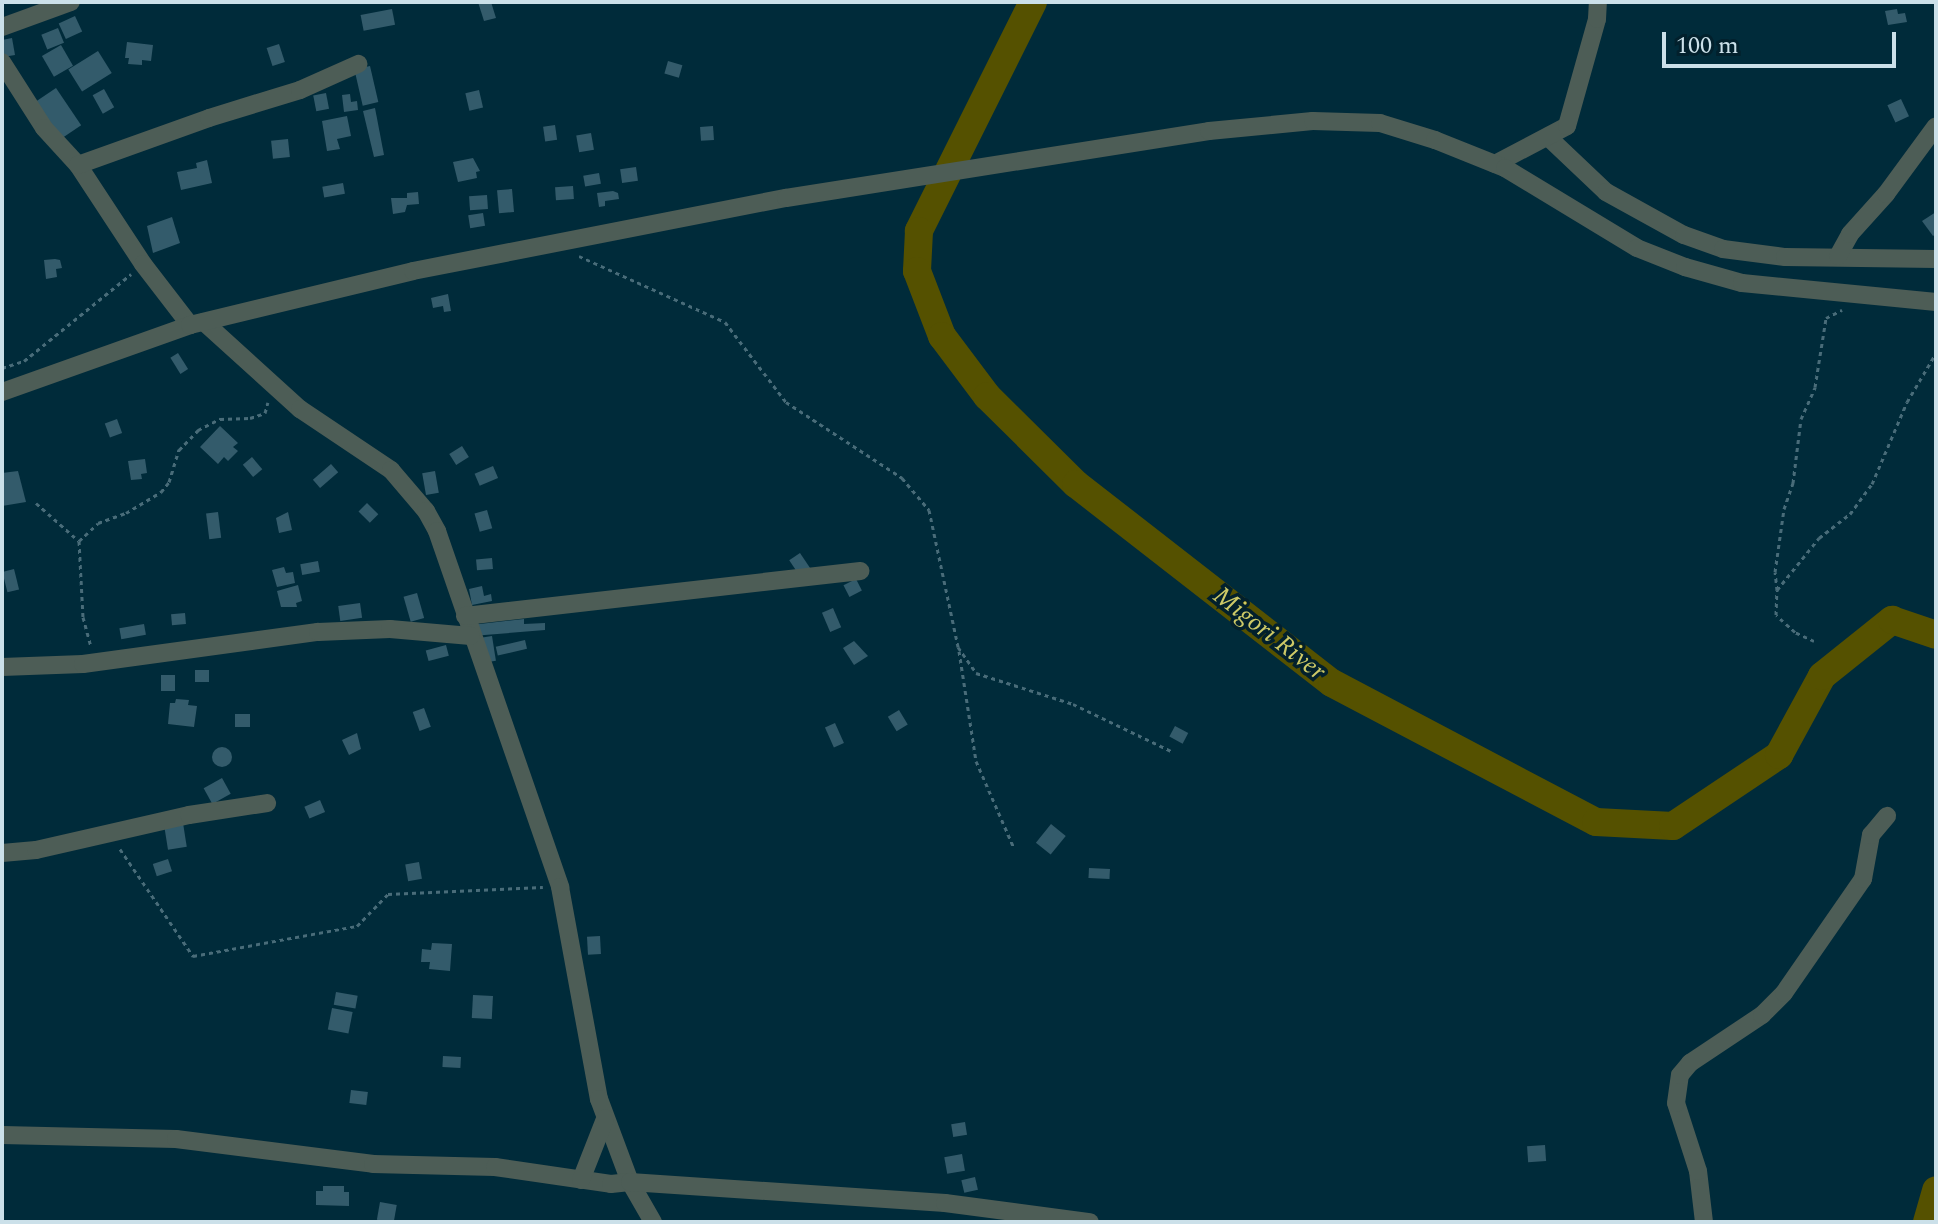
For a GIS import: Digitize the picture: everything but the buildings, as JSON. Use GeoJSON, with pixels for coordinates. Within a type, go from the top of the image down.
{"type":"FeatureCollection","features":[{"type":"Feature","properties":{"kind":"street"},"geometry":{"type":"LineString","coordinates":[[2,27],[71,2]]}},
{"type":"Feature","properties":{"kind":"street"},"geometry":{"type":"LineString","coordinates":[[1495,164],[1513,151],[1567,126],[1597,19],[1598,2]]}},
{"type":"Feature","properties":{"kind":"street"},"geometry":{"type":"LineString","coordinates":[[2,62],[44,128],[78,165],[143,264],[197,324],[311,417],[374,456],[403,480],[437,531],[560,887],[605,1119],[630,1182],[653,1222]]}},
{"type":"Feature","properties":{"kind":"street"},"geometry":{"type":"LineString","coordinates":[[78,165],[311,86],[358,64]]}},
{"type":"Feature","properties":{"kind":"street"},"geometry":{"type":"LineString","coordinates":[[2,392],[197,324],[413,271],[786,198],[1209,131],[1313,121],[1380,123],[1495,164],[1637,248],[1685,267],[1742,283],[1936,302]]}},
{"type":"Feature","properties":{"kind":"street"},"geometry":{"type":"LineString","coordinates":[[1838,256],[1850,234],[1886,194],[1936,126]]}},
{"type":"Feature","properties":{"kind":"street"},"geometry":{"type":"LineString","coordinates":[[1548,137],[1606,192],[1684,235],[1740,254],[1936,259]]}},
{"type":"Feature","properties":{"kind":"street"},"geometry":{"type":"LineString","coordinates":[[465,616],[860,571]]}},
{"type":"Feature","properties":{"kind":"street"},"geometry":{"type":"LineString","coordinates":[[2,667],[96,662],[318,632],[390,629],[471,636]]}},
{"type":"Feature","properties":{"kind":"street"},"geometry":{"type":"LineString","coordinates":[[2,853],[36,850],[189,815],[267,803]]}},
{"type":"Feature","properties":{"kind":"street"},"geometry":{"type":"LineString","coordinates":[[1704,1222],[1698,1171],[1676,1103],[1680,1075],[1690,1063],[1762,1015],[1784,993],[1863,879],[1871,835],[1887,816]]}},
{"type":"Feature","properties":{"kind":"street"},"geometry":{"type":"LineString","coordinates":[[581,1180],[605,1119]]}},
{"type":"Feature","properties":{"kind":"street"},"geometry":{"type":"LineString","coordinates":[[2,1135],[162,1138],[373,1164],[495,1167],[581,1180],[945,1203],[1090,1222]]}},
{"type":"Feature","properties":{"kind":"path"},"geometry":{"type":"LineString","coordinates":[[554,245],[725,322],[786,402],[902,478],[929,510],[958,647],[976,761],[1014,848]]}},
{"type":"Feature","properties":{"kind":"path"},"geometry":{"type":"LineString","coordinates":[[2,368],[24,361],[143,264]]}},
{"type":"Feature","properties":{"kind":"path"},"geometry":{"type":"LineString","coordinates":[[1814,641],[1795,632],[1776,615],[1775,572],[1784,509],[1793,483],[1801,419],[1815,387],[1826,318],[1868,296]]}},
{"type":"Feature","properties":{"kind":"path"},"geometry":{"type":"LineString","coordinates":[[1777,590],[1819,538],[1850,514],[1872,484],[1907,402],[1936,353]]}},
{"type":"Feature","properties":{"kind":"path"},"geometry":{"type":"LineString","coordinates":[[79,541],[98,523],[126,513],[161,492],[169,482],[179,450],[198,430],[220,419],[250,418],[265,413],[274,384]]}},
{"type":"Feature","properties":{"kind":"path"},"geometry":{"type":"LineString","coordinates":[[36,503],[79,541],[83,617],[96,662]]}},
{"type":"Feature","properties":{"kind":"path"},"geometry":{"type":"LineString","coordinates":[[958,647],[976,673],[1073,704],[1171,751]]}},
{"type":"Feature","properties":{"kind":"path"},"geometry":{"type":"LineString","coordinates":[[108,833],[193,956],[357,926],[388,894],[560,887]]}},
{"type":"Feature","properties":{"kind":"waterway","name":"Migori River"},"geometry":{"type":"LineString","coordinates":[[1033,2],[919,231],[917,271],[942,336],[987,396],[1076,484],[1332,683],[1596,822],[1673,826],[1779,755],[1822,676],[1892,620],[1936,635]]}},
{"type":"Feature","properties":{"kind":"waterway","name":"Migori River"},"geometry":{"type":"LineString","coordinates":[[1927,1222],[1936,1190]]}}]}
